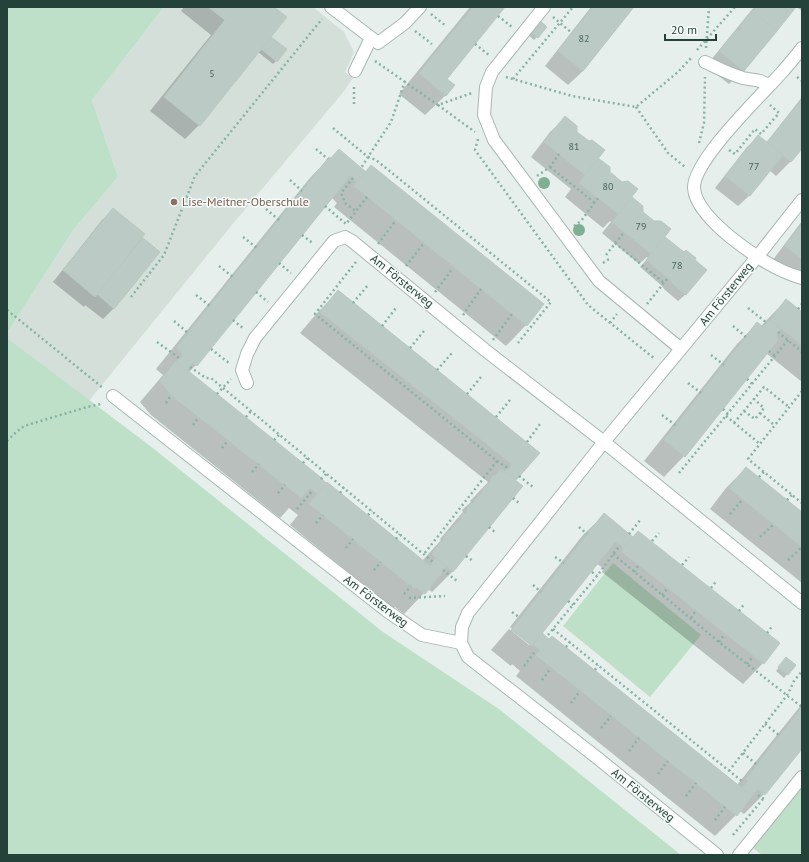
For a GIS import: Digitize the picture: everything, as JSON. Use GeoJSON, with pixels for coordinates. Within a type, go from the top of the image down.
{"type":"FeatureCollection","features":[{"type":"Feature","properties":{"kind":"street"},"geometry":{"type":"LineString","coordinates":[[331,7],[374,41]]}},
{"type":"Feature","properties":{"kind":"street"},"geometry":{"type":"LineString","coordinates":[[543,8],[492,72],[486,88],[484,115],[494,140],[599,281],[681,350]]}},
{"type":"Feature","properties":{"kind":"street"},"geometry":{"type":"LineString","coordinates":[[355,71],[363,53],[374,41],[405,23],[424,9]]}},
{"type":"Feature","properties":{"kind":"street"},"geometry":{"type":"LineString","coordinates":[[757,257],[714,224],[698,202],[694,188],[696,177],[707,157],[719,142],[783,72],[802,48]]}},
{"type":"Feature","properties":{"kind":"street"},"geometry":{"type":"LineString","coordinates":[[705,62],[726,73],[744,78],[761,80],[769,86]]}},
{"type":"Feature","properties":{"kind":"street","name":"Am Försterweg"},"geometry":{"type":"LineString","coordinates":[[717,855],[600,760],[468,657],[461,643],[462,627],[468,614],[604,442],[681,350],[802,200]]}},
{"type":"Feature","properties":{"kind":"street","name":"Am Försterweg"},"geometry":{"type":"LineString","coordinates":[[242,370],[247,354],[255,338],[334,241],[344,236],[604,442],[802,603]]}},
{"type":"Feature","properties":{"kind":"street","name":"Am Försterweg"},"geometry":{"type":"LineString","coordinates":[[757,257],[775,268],[802,278]]}},
{"type":"Feature","properties":{"kind":"street"},"geometry":{"type":"LineString","coordinates":[[242,370],[248,383]]}},
{"type":"Feature","properties":{"kind":"street","name":"Am Försterweg"},"geometry":{"type":"LineString","coordinates":[[113,396],[399,619],[422,635],[461,643]]}},
{"type":"Feature","properties":{"kind":"street"},"geometry":{"type":"LineString","coordinates":[[739,855],[802,777]]}},
{"type":"Feature","properties":{"kind":"path"},"geometry":{"type":"LineString","coordinates":[[131,297],[164,255],[195,176],[331,7]]}},
{"type":"Feature","properties":{"kind":"path"},"geometry":{"type":"LineString","coordinates":[[514,79],[573,7]]}},
{"type":"Feature","properties":{"kind":"path"},"geometry":{"type":"LineString","coordinates":[[700,140],[704,123],[705,62],[709,7]]}},
{"type":"Feature","properties":{"kind":"path"},"geometry":{"type":"LineString","coordinates":[[636,107],[678,72],[735,7]]}},
{"type":"Feature","properties":{"kind":"path"},"geometry":{"type":"LineString","coordinates":[[543,8],[572,33]]}},
{"type":"Feature","properties":{"kind":"path"},"geometry":{"type":"LineString","coordinates":[[424,9],[446,26]]}},
{"type":"Feature","properties":{"kind":"path"},"geometry":{"type":"LineString","coordinates":[[498,16],[512,27]]}},
{"type":"Feature","properties":{"kind":"path"},"geometry":{"type":"LineString","coordinates":[[405,23],[432,44]]}},
{"type":"Feature","properties":{"kind":"path"},"geometry":{"type":"LineString","coordinates":[[475,44],[491,57]]}},
{"type":"Feature","properties":{"kind":"path"},"geometry":{"type":"LineString","coordinates":[[363,53],[405,81],[479,135],[475,150],[588,304],[666,368]]}},
{"type":"Feature","properties":{"kind":"path"},"geometry":{"type":"LineString","coordinates":[[354,104],[355,71]]}},
{"type":"Feature","properties":{"kind":"path"},"geometry":{"type":"LineString","coordinates":[[492,72],[572,96],[636,107],[668,153],[696,177]]}},
{"type":"Feature","properties":{"kind":"path"},"geometry":{"type":"LineString","coordinates":[[361,168],[391,122],[405,81]]}},
{"type":"Feature","properties":{"kind":"path"},"geometry":{"type":"LineString","coordinates":[[438,105],[486,88]]}},
{"type":"Feature","properties":{"kind":"path"},"geometry":{"type":"LineString","coordinates":[[719,142],[734,154],[755,129],[761,134],[779,113],[760,96]]}},
{"type":"Feature","properties":{"kind":"path"},"geometry":{"type":"LineString","coordinates":[[333,128],[368,157],[376,160],[551,302],[518,343]]}},
{"type":"Feature","properties":{"kind":"path"},"geometry":{"type":"LineString","coordinates":[[316,149],[328,159]]}},
{"type":"Feature","properties":{"kind":"path"},"geometry":{"type":"LineString","coordinates":[[527,183],[550,166],[559,154]]}},
{"type":"Feature","properties":{"kind":"path"},"geometry":{"type":"LineString","coordinates":[[550,166],[594,203]]}},
{"type":"Feature","properties":{"kind":"path"},"geometry":{"type":"LineString","coordinates":[[353,178],[341,194],[346,202],[356,211]]}},
{"type":"Feature","properties":{"kind":"path"},"geometry":{"type":"LineString","coordinates":[[290,180],[302,191]]}},
{"type":"Feature","properties":{"kind":"path"},"geometry":{"type":"LineString","coordinates":[[325,206],[346,224],[368,197]]}},
{"type":"Feature","properties":{"kind":"path"},"geometry":{"type":"LineString","coordinates":[[564,234],[581,221],[598,198]]}},
{"type":"Feature","properties":{"kind":"path"},"geometry":{"type":"LineString","coordinates":[[266,209],[279,220]]}},
{"type":"Feature","properties":{"kind":"path"},"geometry":{"type":"LineString","coordinates":[[385,236],[396,220]]}},
{"type":"Feature","properties":{"kind":"path"},"geometry":{"type":"LineString","coordinates":[[606,255],[624,232]]}},
{"type":"Feature","properties":{"kind":"path"},"geometry":{"type":"LineString","coordinates":[[302,235],[307,238]]}},
{"type":"Feature","properties":{"kind":"path"},"geometry":{"type":"LineString","coordinates":[[243,237],[257,248]]}},
{"type":"Feature","properties":{"kind":"path"},"geometry":{"type":"LineString","coordinates":[[413,258],[424,243]]}},
{"type":"Feature","properties":{"kind":"path"},"geometry":{"type":"LineString","coordinates":[[615,244],[664,283]]}},
{"type":"Feature","properties":{"kind":"path"},"geometry":{"type":"LineString","coordinates":[[360,257],[315,314],[497,461],[508,468]]}},
{"type":"Feature","properties":{"kind":"path"},"geometry":{"type":"LineString","coordinates":[[279,263],[284,267]]}},
{"type":"Feature","properties":{"kind":"path"},"geometry":{"type":"LineString","coordinates":[[220,266],[233,277]]}},
{"type":"Feature","properties":{"kind":"path"},"geometry":{"type":"LineString","coordinates":[[427,302],[454,268]]}},
{"type":"Feature","properties":{"kind":"path"},"geometry":{"type":"LineString","coordinates":[[639,315],[668,278]]}},
{"type":"Feature","properties":{"kind":"path"},"geometry":{"type":"LineString","coordinates":[[353,302],[368,284]]}},
{"type":"Feature","properties":{"kind":"path"},"geometry":{"type":"LineString","coordinates":[[455,324],[481,289]]}},
{"type":"Feature","properties":{"kind":"path"},"geometry":{"type":"LineString","coordinates":[[256,292],[260,296]]}},
{"type":"Feature","properties":{"kind":"path"},"geometry":{"type":"LineString","coordinates":[[196,295],[210,306]]}},
{"type":"Feature","properties":{"kind":"path"},"geometry":{"type":"LineString","coordinates":[[798,309],[802,304]]}},
{"type":"Feature","properties":{"kind":"path"},"geometry":{"type":"LineString","coordinates":[[382,326],[396,308]]}},
{"type":"Feature","properties":{"kind":"path"},"geometry":{"type":"LineString","coordinates":[[748,308],[767,323]]}},
{"type":"Feature","properties":{"kind":"path"},"geometry":{"type":"LineString","coordinates":[[7,310],[113,396],[105,403],[24,426],[7,441]]}},
{"type":"Feature","properties":{"kind":"path"},"geometry":{"type":"LineString","coordinates":[[486,350],[512,314]]}},
{"type":"Feature","properties":{"kind":"path"},"geometry":{"type":"LineString","coordinates":[[233,320],[237,324]]}},
{"type":"Feature","properties":{"kind":"path"},"geometry":{"type":"LineString","coordinates":[[174,322],[188,333]]}},
{"type":"Feature","properties":{"kind":"path"},"geometry":{"type":"LineString","coordinates":[[733,326],[746,337]]}},
{"type":"Feature","properties":{"kind":"path"},"geometry":{"type":"LineString","coordinates":[[410,348],[424,331]]}},
{"type":"Feature","properties":{"kind":"path"},"geometry":{"type":"LineString","coordinates":[[778,332],[802,352]]}},
{"type":"Feature","properties":{"kind":"path"},"geometry":{"type":"LineString","coordinates":[[679,473],[788,340]]}},
{"type":"Feature","properties":{"kind":"path"},"geometry":{"type":"LineString","coordinates":[[157,342],[179,358]]}},
{"type":"Feature","properties":{"kind":"path"},"geometry":{"type":"LineString","coordinates":[[211,349],[226,361],[242,370]]}},
{"type":"Feature","properties":{"kind":"path"},"geometry":{"type":"LineString","coordinates":[[769,351],[775,356]]}},
{"type":"Feature","properties":{"kind":"path"},"geometry":{"type":"LineString","coordinates":[[437,370],[452,353]]}},
{"type":"Feature","properties":{"kind":"path"},"geometry":{"type":"LineString","coordinates":[[711,355],[724,365]]}},
{"type":"Feature","properties":{"kind":"path"},"geometry":{"type":"LineString","coordinates":[[190,367],[206,378],[211,378],[433,562]]}},
{"type":"Feature","properties":{"kind":"path"},"geometry":{"type":"LineString","coordinates":[[467,394],[481,377]]}},
{"type":"Feature","properties":{"kind":"path"},"geometry":{"type":"LineString","coordinates":[[747,379],[752,384]]}},
{"type":"Feature","properties":{"kind":"path"},"geometry":{"type":"LineString","coordinates":[[217,394],[228,381]]}},
{"type":"Feature","properties":{"kind":"path"},"geometry":{"type":"LineString","coordinates":[[688,383],[701,393]]}},
{"type":"Feature","properties":{"kind":"path"},"geometry":{"type":"LineString","coordinates":[[734,423],[764,387],[790,407]]}},
{"type":"Feature","properties":{"kind":"path"},"geometry":{"type":"LineString","coordinates":[[802,391],[748,459],[802,503]]}},
{"type":"Feature","properties":{"kind":"path"},"geometry":{"type":"LineString","coordinates":[[166,403],[171,395]]}},
{"type":"Feature","properties":{"kind":"path"},"geometry":{"type":"LineString","coordinates":[[744,411],[755,419],[760,413],[764,408],[754,399]]}},
{"type":"Feature","properties":{"kind":"path"},"geometry":{"type":"LineString","coordinates":[[496,417],[510,400]]}},
{"type":"Feature","properties":{"kind":"path"},"geometry":{"type":"LineString","coordinates":[[723,409],[734,423],[760,444]]}},
{"type":"Feature","properties":{"kind":"path"},"geometry":{"type":"LineString","coordinates":[[246,417],[251,411]]}},
{"type":"Feature","properties":{"kind":"path"},"geometry":{"type":"LineString","coordinates":[[760,413],[774,425]]}},
{"type":"Feature","properties":{"kind":"path"},"geometry":{"type":"LineString","coordinates":[[662,415],[675,425]]}},
{"type":"Feature","properties":{"kind":"path"},"geometry":{"type":"LineString","coordinates":[[193,425],[199,417]]}},
{"type":"Feature","properties":{"kind":"path"},"geometry":{"type":"LineString","coordinates":[[527,442],[540,424]]}},
{"type":"Feature","properties":{"kind":"path"},"geometry":{"type":"LineString","coordinates":[[274,440],[279,434]]}},
{"type":"Feature","properties":{"kind":"path"},"geometry":{"type":"LineString","coordinates":[[222,448],[228,440]]}},
{"type":"Feature","properties":{"kind":"path"},"geometry":{"type":"LineString","coordinates":[[302,463],[307,458]]}},
{"type":"Feature","properties":{"kind":"path"},"geometry":{"type":"LineString","coordinates":[[424,554],[497,461]]}},
{"type":"Feature","properties":{"kind":"path"},"geometry":{"type":"LineString","coordinates":[[252,472],[259,464]]}},
{"type":"Feature","properties":{"kind":"path"},"geometry":{"type":"LineString","coordinates":[[759,477],[764,472]]}},
{"type":"Feature","properties":{"kind":"path"},"geometry":{"type":"LineString","coordinates":[[322,480],[327,473]]}},
{"type":"Feature","properties":{"kind":"path"},"geometry":{"type":"LineString","coordinates":[[519,476],[533,487]]}},
{"type":"Feature","properties":{"kind":"path"},"geometry":{"type":"LineString","coordinates":[[278,493],[285,485]]}},
{"type":"Feature","properties":{"kind":"path"},"geometry":{"type":"LineString","coordinates":[[340,493],[344,487]]}},
{"type":"Feature","properties":{"kind":"path"},"geometry":{"type":"LineString","coordinates":[[297,509],[313,490]]}},
{"type":"Feature","properties":{"kind":"path"},"geometry":{"type":"LineString","coordinates":[[788,500],[792,495]]}},
{"type":"Feature","properties":{"kind":"path"},"geometry":{"type":"LineString","coordinates":[[513,498],[520,504]]}},
{"type":"Feature","properties":{"kind":"path"},"geometry":{"type":"LineString","coordinates":[[730,514],[743,499]]}},
{"type":"Feature","properties":{"kind":"path"},"geometry":{"type":"LineString","coordinates":[[368,515],[372,510]]}},
{"type":"Feature","properties":{"kind":"path"},"geometry":{"type":"LineString","coordinates":[[316,523],[323,515]]}},
{"type":"Feature","properties":{"kind":"path"},"geometry":{"type":"LineString","coordinates":[[629,534],[641,520]]}},
{"type":"Feature","properties":{"kind":"path"},"geometry":{"type":"LineString","coordinates":[[760,537],[774,524]]}},
{"type":"Feature","properties":{"kind":"path"},"geometry":{"type":"LineString","coordinates":[[489,527],[496,532]]}},
{"type":"Feature","properties":{"kind":"path"},"geometry":{"type":"LineString","coordinates":[[579,527],[587,534]]}},
{"type":"Feature","properties":{"kind":"path"},"geometry":{"type":"LineString","coordinates":[[652,541],[659,533]]}},
{"type":"Feature","properties":{"kind":"path"},"geometry":{"type":"LineString","coordinates":[[396,539],[400,534]]}},
{"type":"Feature","properties":{"kind":"path"},"geometry":{"type":"LineString","coordinates":[[346,548],[353,539]]}},
{"type":"Feature","properties":{"kind":"path"},"geometry":{"type":"LineString","coordinates":[[548,635],[597,576],[620,545]]}},
{"type":"Feature","properties":{"kind":"path"},"geometry":{"type":"LineString","coordinates":[[788,560],[802,547]]}},
{"type":"Feature","properties":{"kind":"path"},"geometry":{"type":"LineString","coordinates":[[613,554],[719,642],[788,694],[802,707]]}},
{"type":"Feature","properties":{"kind":"path"},"geometry":{"type":"LineString","coordinates":[[466,556],[473,561]]}},
{"type":"Feature","properties":{"kind":"path"},"geometry":{"type":"LineString","coordinates":[[556,557],[564,563]]}},
{"type":"Feature","properties":{"kind":"path"},"geometry":{"type":"LineString","coordinates":[[682,565],[689,557]]}},
{"type":"Feature","properties":{"kind":"path"},"geometry":{"type":"LineString","coordinates":[[374,570],[381,562]]}},
{"type":"Feature","properties":{"kind":"path"},"geometry":{"type":"LineString","coordinates":[[634,572],[638,566]]}},
{"type":"Feature","properties":{"kind":"path"},"geometry":{"type":"LineString","coordinates":[[443,570],[457,581]]}},
{"type":"Feature","properties":{"kind":"path"},"geometry":{"type":"LineString","coordinates":[[592,572],[597,576]]}},
{"type":"Feature","properties":{"kind":"path"},"geometry":{"type":"LineString","coordinates":[[711,588],[717,580]]}},
{"type":"Feature","properties":{"kind":"path"},"geometry":{"type":"LineString","coordinates":[[533,585],[541,592]]}},
{"type":"Feature","properties":{"kind":"path"},"geometry":{"type":"LineString","coordinates":[[404,594],[411,586]]}},
{"type":"Feature","properties":{"kind":"path"},"geometry":{"type":"LineString","coordinates":[[662,595],[667,589]]}},
{"type":"Feature","properties":{"kind":"path"},"geometry":{"type":"LineString","coordinates":[[409,598],[445,596]]}},
{"type":"Feature","properties":{"kind":"path"},"geometry":{"type":"LineString","coordinates":[[568,601],[573,604]]}},
{"type":"Feature","properties":{"kind":"path"},"geometry":{"type":"LineString","coordinates":[[739,610],[745,603]]}},
{"type":"Feature","properties":{"kind":"path"},"geometry":{"type":"LineString","coordinates":[[512,612],[520,618]]}},
{"type":"Feature","properties":{"kind":"path"},"geometry":{"type":"LineString","coordinates":[[691,618],[695,612]]}},
{"type":"Feature","properties":{"kind":"path"},"geometry":{"type":"LineString","coordinates":[[768,633],[774,625]]}},
{"type":"Feature","properties":{"kind":"path"},"geometry":{"type":"LineString","coordinates":[[553,629],[743,782]]}},
{"type":"Feature","properties":{"kind":"path"},"geometry":{"type":"LineString","coordinates":[[719,642],[724,635]]}},
{"type":"Feature","properties":{"kind":"path"},"geometry":{"type":"LineString","coordinates":[[566,647],[570,642]]}},
{"type":"Feature","properties":{"kind":"path"},"geometry":{"type":"LineString","coordinates":[[524,666],[536,650]]}},
{"type":"Feature","properties":{"kind":"path"},"geometry":{"type":"LineString","coordinates":[[747,664],[752,658]]}},
{"type":"Feature","properties":{"kind":"path"},"geometry":{"type":"LineString","coordinates":[[595,670],[598,665]]}},
{"type":"Feature","properties":{"kind":"path"},"geometry":{"type":"LineString","coordinates":[[542,680],[551,668]]}},
{"type":"Feature","properties":{"kind":"path"},"geometry":{"type":"LineString","coordinates":[[729,771],[788,694],[794,681],[802,672]]}},
{"type":"Feature","properties":{"kind":"path"},"geometry":{"type":"LineString","coordinates":[[623,693],[627,688]]}},
{"type":"Feature","properties":{"kind":"path"},"geometry":{"type":"LineString","coordinates":[[571,703],[580,691]]}},
{"type":"Feature","properties":{"kind":"path"},"geometry":{"type":"LineString","coordinates":[[652,716],[655,711]]}},
{"type":"Feature","properties":{"kind":"path"},"geometry":{"type":"LineString","coordinates":[[601,728],[611,716]]}},
{"type":"Feature","properties":{"kind":"path"},"geometry":{"type":"LineString","coordinates":[[765,724],[779,735]]}},
{"type":"Feature","properties":{"kind":"path"},"geometry":{"type":"LineString","coordinates":[[681,738],[684,734]]}},
{"type":"Feature","properties":{"kind":"path"},"geometry":{"type":"LineString","coordinates":[[629,750],[639,738]]}},
{"type":"Feature","properties":{"kind":"path"},"geometry":{"type":"LineString","coordinates":[[743,753],[756,764]]}},
{"type":"Feature","properties":{"kind":"path"},"geometry":{"type":"LineString","coordinates":[[709,762],[713,758]]}},
{"type":"Feature","properties":{"kind":"path"},"geometry":{"type":"LineString","coordinates":[[658,774],[668,761]]}},
{"type":"Feature","properties":{"kind":"path"},"geometry":{"type":"LineString","coordinates":[[686,796],[696,783]]}},
{"type":"Feature","properties":{"kind":"path"},"geometry":{"type":"LineString","coordinates":[[733,835],[763,799]]}},
{"type":"Feature","properties":{"kind":"path"},"geometry":{"type":"LineString","coordinates":[[715,820],[725,807]]}},
{"type":"Feature","properties":{"kind":"shaded area","name":"Lise-Meitner-Oberschule"},"geometry":{"type":"Polygon","coordinates":[[[164,7],[313,7],[344,32],[354,52],[345,72],[353,78],[345,90],[231,226],[89,401],[7,338],[7,333],[74,229],[118,177],[92,100],[164,7]]]}},
{"type":"Feature","properties":{"kind":"green space"},"geometry":{"type":"Polygon","coordinates":[[[7,7],[164,7],[92,100],[118,177],[74,229],[7,333],[7,7]]]}},
{"type":"Feature","properties":{"kind":"green space"},"geometry":{"type":"Polygon","coordinates":[[[7,338],[149,445],[383,632],[499,709],[681,855],[7,855],[7,338]]]}},
{"type":"Feature","properties":{"kind":"green space"},"geometry":{"type":"Polygon","coordinates":[[[613,563],[701,635],[650,697],[563,626],[613,563]]]}},
{"type":"Feature","properties":{"kind":"green space"},"geometry":{"type":"Polygon","coordinates":[[[802,784],[802,855],[762,855],[752,847],[802,784]]]}},
{"type":"Feature","properties":{"kind":"building"},"geometry":{"type":"Polygon","coordinates":[[[208,7],[274,7],[287,17],[200,126],[164,97],[225,20],[208,7]]]}},
{"type":"Feature","properties":{"kind":"building"},"geometry":{"type":"Polygon","coordinates":[[[473,7],[505,7],[447,79],[455,85],[446,96],[419,73],[473,7]]]}},
{"type":"Feature","properties":{"kind":"building"},"geometry":{"type":"Polygon","coordinates":[[[593,7],[634,7],[583,71],[558,51],[593,7]]]}},
{"type":"Feature","properties":{"kind":"building"},"geometry":{"type":"Polygon","coordinates":[[[755,7],[796,7],[777,31],[752,11],[755,7]]]}},
{"type":"Feature","properties":{"kind":"building"},"geometry":{"type":"Polygon","coordinates":[[[752,11],[777,31],[744,71],[719,51],[736,30],[738,32],[742,28],[740,26],[752,11]]]}},
{"type":"Feature","properties":{"kind":"building"},"geometry":{"type":"Polygon","coordinates":[[[537,18],[547,27],[538,38],[528,30],[537,18]]]}},
{"type":"Feature","properties":{"kind":"building"},"geometry":{"type":"Polygon","coordinates":[[[271,37],[287,49],[277,62],[261,49],[271,37]]]}},
{"type":"Feature","properties":{"kind":"building"},"geometry":{"type":"Polygon","coordinates":[[[802,99],[802,149],[791,162],[767,142],[802,99]]]}},
{"type":"Feature","properties":{"kind":"building"},"geometry":{"type":"Polygon","coordinates":[[[565,116],[577,126],[577,132],[589,141],[592,140],[605,150],[585,175],[544,142],[565,116]]]}},
{"type":"Feature","properties":{"kind":"building"},"geometry":{"type":"Polygon","coordinates":[[[758,135],[783,155],[750,196],[725,176],[758,135]]]}},
{"type":"Feature","properties":{"kind":"building"},"geometry":{"type":"Polygon","coordinates":[[[339,149],[366,172],[357,182],[350,176],[197,366],[193,363],[187,370],[176,362],[183,354],[176,348],[329,157],[331,158],[339,149]]]}},
{"type":"Feature","properties":{"kind":"building"},"geometry":{"type":"Polygon","coordinates":[[[598,158],[610,167],[610,172],[622,182],[628,181],[638,189],[618,214],[579,183],[598,158]]]}},
{"type":"Feature","properties":{"kind":"building"},"geometry":{"type":"Polygon","coordinates":[[[371,165],[544,304],[527,326],[354,186],[371,165]]]}},
{"type":"Feature","properties":{"kind":"building"},"geometry":{"type":"Polygon","coordinates":[[[632,197],[643,206],[643,212],[654,221],[661,221],[671,229],[651,254],[612,222],[632,197]]]}},
{"type":"Feature","properties":{"kind":"building"},"geometry":{"type":"Polygon","coordinates":[[[113,208],[145,234],[95,297],[63,270],[113,208]]]}},
{"type":"Feature","properties":{"kind":"building"},"geometry":{"type":"Polygon","coordinates":[[[802,224],[802,259],[785,246],[802,224]]]}},
{"type":"Feature","properties":{"kind":"building"},"geometry":{"type":"Polygon","coordinates":[[[665,237],[684,252],[686,250],[707,270],[686,295],[646,260],[665,237]]]}},
{"type":"Feature","properties":{"kind":"building"},"geometry":{"type":"Polygon","coordinates":[[[143,238],[160,252],[114,309],[97,294],[143,238]]]}},
{"type":"Feature","properties":{"kind":"building"},"geometry":{"type":"Polygon","coordinates":[[[338,290],[540,453],[516,480],[505,472],[512,464],[320,312],[338,290]]]}},
{"type":"Feature","properties":{"kind":"building"},"geometry":{"type":"Polygon","coordinates":[[[786,299],[802,312],[802,345],[770,320],[786,299]]]}},
{"type":"Feature","properties":{"kind":"building"},"geometry":{"type":"Polygon","coordinates":[[[770,320],[781,329],[776,336],[778,340],[685,457],[664,440],[757,322],[763,327],[770,320]]]}},
{"type":"Feature","properties":{"kind":"building"},"geometry":{"type":"Polygon","coordinates":[[[176,361],[319,476],[326,483],[318,494],[310,488],[301,498],[171,395],[160,381],[176,361]]]}},
{"type":"Feature","properties":{"kind":"building"},"geometry":{"type":"Polygon","coordinates":[[[746,467],[802,512],[802,547],[729,488],[746,467]]]}},
{"type":"Feature","properties":{"kind":"building"},"geometry":{"type":"Polygon","coordinates":[[[501,469],[523,486],[453,572],[432,554],[441,541],[442,542],[445,538],[444,537],[448,531],[449,532],[461,519],[459,518],[463,513],[465,514],[468,509],[467,508],[483,491],[482,489],[487,484],[488,485],[494,475],[495,476],[501,469]]]}},
{"type":"Feature","properties":{"kind":"building"},"geometry":{"type":"Polygon","coordinates":[[[327,482],[430,566],[436,558],[447,566],[425,594],[416,587],[414,588],[411,586],[309,504],[327,482]]]}},
{"type":"Feature","properties":{"kind":"building"},"geometry":{"type":"Polygon","coordinates":[[[604,513],[633,537],[624,548],[615,542],[532,646],[511,630],[604,513]]]}},
{"type":"Feature","properties":{"kind":"building"},"geometry":{"type":"Polygon","coordinates":[[[638,531],[780,643],[764,664],[621,551],[638,531]]]}},
{"type":"Feature","properties":{"kind":"building"},"geometry":{"type":"Polygon","coordinates":[[[542,633],[549,639],[552,636],[752,796],[737,816],[536,655],[540,650],[533,644],[542,633]]]}},
{"type":"Feature","properties":{"kind":"building"},"geometry":{"type":"Polygon","coordinates":[[[786,657],[796,665],[788,675],[778,667],[786,657]]]}},
{"type":"Feature","properties":{"kind":"building"},"geometry":{"type":"Polygon","coordinates":[[[802,707],[802,749],[765,795],[758,789],[752,796],[742,788],[748,781],[746,779],[802,707]]]}},
{"type":"Feature","properties":{"kind":"place","name":"Lise-Meitner-Oberschule"},"geometry":{"type":"Point","coordinates":[174,202]}}]}
